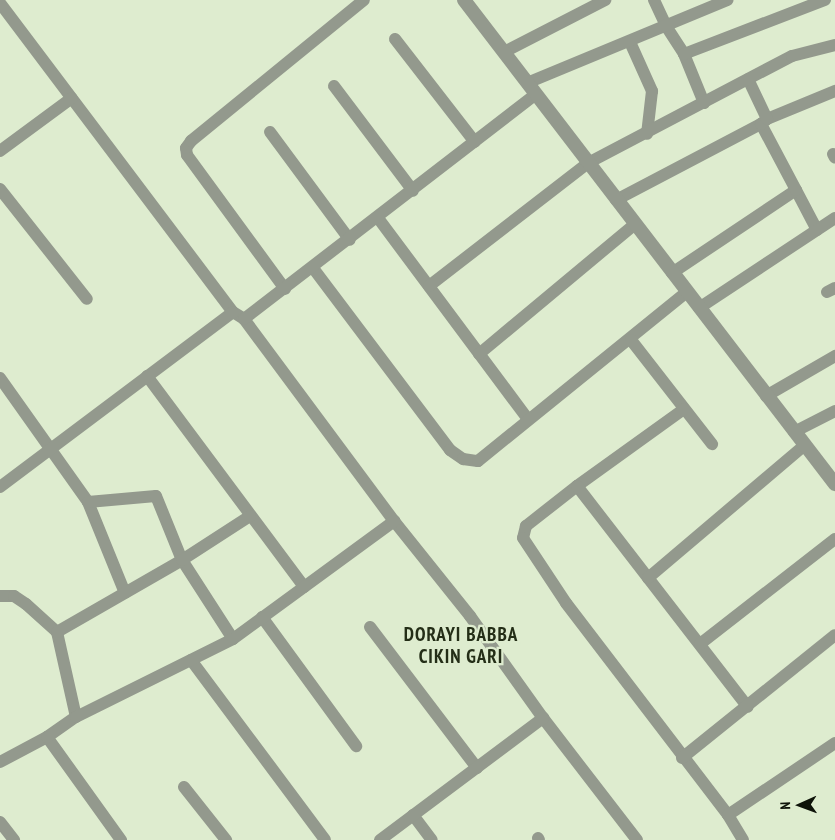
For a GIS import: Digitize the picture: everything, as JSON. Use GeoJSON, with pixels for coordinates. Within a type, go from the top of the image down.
{"type":"FeatureCollection","features":[{"type":"Feature","properties":{"kind":"street"},"geometry":{"type":"LineString","coordinates":[[285,289],[187,155],[186,148],[191,141],[364,0]]}},
{"type":"Feature","properties":{"kind":"street"},"geometry":{"type":"LineString","coordinates":[[464,0],[835,484]]}},
{"type":"Feature","properties":{"kind":"street"},"geometry":{"type":"LineString","coordinates":[[504,52],[605,0]]}},
{"type":"Feature","properties":{"kind":"street"},"geometry":{"type":"LineString","coordinates":[[654,0],[666,26],[684,54],[704,103]]}},
{"type":"Feature","properties":{"kind":"street"},"geometry":{"type":"LineString","coordinates":[[244,319],[350,240],[475,142],[531,88],[727,0]]}},
{"type":"Feature","properties":{"kind":"street"},"geometry":{"type":"LineString","coordinates":[[684,54],[825,0]]}},
{"type":"Feature","properties":{"kind":"street"},"geometry":{"type":"LineString","coordinates":[[0,3],[233,312],[244,319],[394,521],[470,616],[543,718],[637,840]]}},
{"type":"Feature","properties":{"kind":"street"},"geometry":{"type":"LineString","coordinates":[[395,39],[475,142]]}},
{"type":"Feature","properties":{"kind":"street"},"geometry":{"type":"LineString","coordinates":[[630,42],[652,91],[647,134]]}},
{"type":"Feature","properties":{"kind":"street"},"geometry":{"type":"LineString","coordinates":[[429,286],[588,163],[647,134],[792,56],[835,45]]}},
{"type":"Feature","properties":{"kind":"street"},"geometry":{"type":"LineString","coordinates":[[748,79],[764,121],[817,230]]}},
{"type":"Feature","properties":{"kind":"street"},"geometry":{"type":"LineString","coordinates":[[334,86],[413,191]]}},
{"type":"Feature","properties":{"kind":"street"},"geometry":{"type":"LineString","coordinates":[[616,200],[764,121],[835,91]]}},
{"type":"Feature","properties":{"kind":"street"},"geometry":{"type":"LineString","coordinates":[[0,152],[72,98]]}},
{"type":"Feature","properties":{"kind":"street"},"geometry":{"type":"LineString","coordinates":[[270,132],[350,240]]}},
{"type":"Feature","properties":{"kind":"street"},"geometry":{"type":"LineString","coordinates":[[0,189],[86,299]]}},
{"type":"Feature","properties":{"kind":"street"},"geometry":{"type":"LineString","coordinates":[[672,273],[796,190]]}},
{"type":"Feature","properties":{"kind":"street"},"geometry":{"type":"LineString","coordinates":[[378,218],[528,419]]}},
{"type":"Feature","properties":{"kind":"street"},"geometry":{"type":"LineString","coordinates":[[699,308],[835,218]]}},
{"type":"Feature","properties":{"kind":"street"},"geometry":{"type":"LineString","coordinates":[[479,354],[635,224]]}},
{"type":"Feature","properties":{"kind":"street"},"geometry":{"type":"LineString","coordinates":[[313,268],[450,450],[463,460],[478,461],[528,419],[631,340],[687,292]]}},
{"type":"Feature","properties":{"kind":"street"},"geometry":{"type":"LineString","coordinates":[[0,487],[233,312]]}},
{"type":"Feature","properties":{"kind":"street"},"geometry":{"type":"LineString","coordinates":[[631,340],[712,444]]}},
{"type":"Feature","properties":{"kind":"street"},"geometry":{"type":"LineString","coordinates":[[766,396],[835,356]]}},
{"type":"Feature","properties":{"kind":"street"},"geometry":{"type":"LineString","coordinates":[[147,376],[304,587]]}},
{"type":"Feature","properties":{"kind":"street"},"geometry":{"type":"LineString","coordinates":[[0,378],[88,502],[125,593]]}},
{"type":"Feature","properties":{"kind":"street"},"geometry":{"type":"LineString","coordinates":[[684,409],[576,486],[526,526],[522,538],[566,603],[682,758],[728,815],[743,840]]}},
{"type":"Feature","properties":{"kind":"street"},"geometry":{"type":"LineString","coordinates":[[794,432],[835,411]]}},
{"type":"Feature","properties":{"kind":"street"},"geometry":{"type":"LineString","coordinates":[[648,578],[804,445]]}},
{"type":"Feature","properties":{"kind":"street"},"geometry":{"type":"LineString","coordinates":[[576,486],[748,707]]}},
{"type":"Feature","properties":{"kind":"street"},"geometry":{"type":"LineString","coordinates":[[88,502],[156,496],[182,560],[233,639]]}},
{"type":"Feature","properties":{"kind":"street"},"geometry":{"type":"LineString","coordinates":[[57,632],[182,560],[250,516]]}},
{"type":"Feature","properties":{"kind":"street"},"geometry":{"type":"LineString","coordinates":[[0,762],[47,737],[76,717],[233,639],[394,521]]}},
{"type":"Feature","properties":{"kind":"street"},"geometry":{"type":"LineString","coordinates":[[700,644],[835,539]]}},
{"type":"Feature","properties":{"kind":"street"},"geometry":{"type":"LineString","coordinates":[[0,596],[14,596],[26,604],[57,632],[76,717]]}},
{"type":"Feature","properties":{"kind":"street"},"geometry":{"type":"LineString","coordinates":[[262,617],[356,746]]}},
{"type":"Feature","properties":{"kind":"street"},"geometry":{"type":"LineString","coordinates":[[370,627],[477,768]]}},
{"type":"Feature","properties":{"kind":"street"},"geometry":{"type":"LineString","coordinates":[[682,758],[748,707],[835,635]]}},
{"type":"Feature","properties":{"kind":"street"},"geometry":{"type":"LineString","coordinates":[[191,660],[324,840]]}},
{"type":"Feature","properties":{"kind":"street"},"geometry":{"type":"LineString","coordinates":[[380,840],[543,718]]}},
{"type":"Feature","properties":{"kind":"street"},"geometry":{"type":"LineString","coordinates":[[47,737],[120,839]]}},
{"type":"Feature","properties":{"kind":"street"},"geometry":{"type":"LineString","coordinates":[[728,815],[835,742]]}},
{"type":"Feature","properties":{"kind":"street"},"geometry":{"type":"LineString","coordinates":[[184,787],[226,840]]}},
{"type":"Feature","properties":{"kind":"street"},"geometry":{"type":"LineString","coordinates":[[413,815],[432,840]]}},
{"type":"Feature","properties":{"kind":"street"},"geometry":{"type":"LineString","coordinates":[[0,822],[14,840]]}},
{"type":"Feature","properties":{"kind":"district","name":"DORAYI BABBA CIKIN GARI"},"geometry":{"type":"Point","coordinates":[461,646]}}]}
